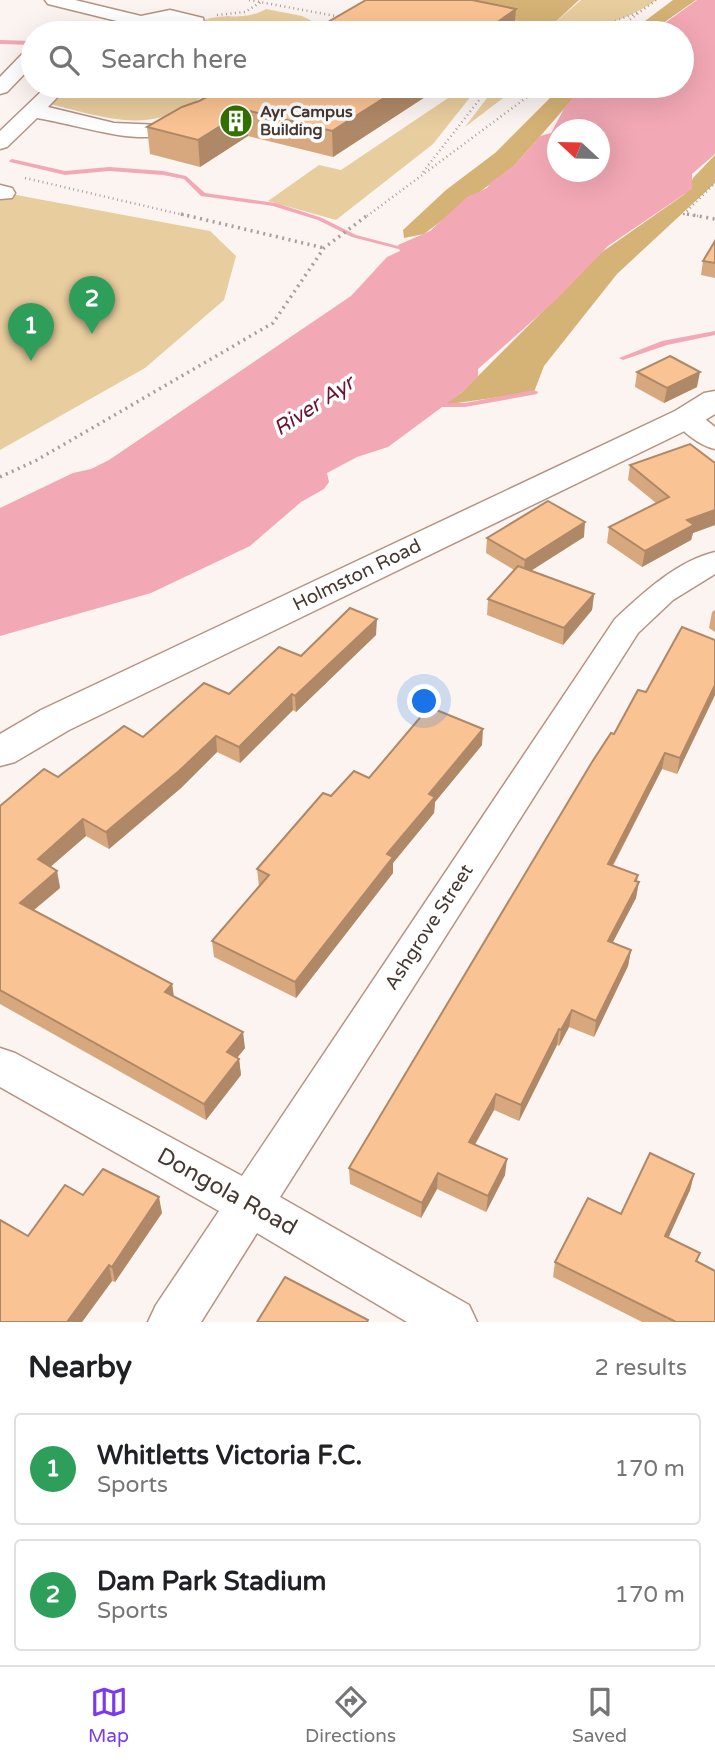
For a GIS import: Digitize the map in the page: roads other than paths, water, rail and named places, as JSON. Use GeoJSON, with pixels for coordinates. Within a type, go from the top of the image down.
{"type":"FeatureCollection","features":[{"type":"Feature","properties":{"kind":"main road","name":"Holmston Road"},"geometry":{"type":"LineString","coordinates":[[0,752],[55,720],[700,409]]}},
{"type":"Feature","properties":{"kind":"street"},"geometry":{"type":"LineString","coordinates":[[54,0],[127,21]]}},
{"type":"Feature","properties":{"kind":"street"},"geometry":{"type":"LineString","coordinates":[[93,21],[103,12]]}},
{"type":"Feature","properties":{"kind":"street"},"geometry":{"type":"LineString","coordinates":[[158,21],[167,16],[178,21]]}},
{"type":"Feature","properties":{"kind":"street"},"geometry":{"type":"LineString","coordinates":[[0,88],[21,66]]}},
{"type":"Feature","properties":{"kind":"street"},"geometry":{"type":"LineString","coordinates":[[0,143],[34,111],[43,98]]}},
{"type":"Feature","properties":{"kind":"street"},"geometry":{"type":"LineString","coordinates":[[34,111],[122,129],[162,131],[186,123],[231,98]]}},
{"type":"Feature","properties":{"kind":"street"},"geometry":{"type":"LineString","coordinates":[[700,409],[715,442]]}},
{"type":"Feature","properties":{"kind":"street","name":"Ashgrove Street"},"geometry":{"type":"LineString","coordinates":[[173,1322],[626,626],[662,593],[715,561]]}},
{"type":"Feature","properties":{"kind":"street","name":"Dongola Road"},"geometry":{"type":"LineString","coordinates":[[4,1074],[248,1204],[452,1322]]}},
{"type":"Feature","properties":{"kind":"water","name":"River Ayr"},"geometry":{"type":"Polygon","coordinates":[[[697,0],[715,0],[715,154],[692,174],[692,189],[608,246],[557,299],[478,369],[478,377],[461,393],[388,447],[357,457],[327,473],[329,482],[324,489],[301,502],[250,546],[151,593],[0,636],[0,508],[73,473],[91,469],[109,460],[351,296],[387,257],[400,251],[398,245],[430,231],[467,197],[487,188],[491,182],[514,166],[540,136],[547,134],[547,182],[610,182],[610,119],[559,119],[573,98],[694,98],[694,21],[668,21],[697,0]]]}},
{"type":"Feature","properties":{"kind":"waterway"},"geometry":{"type":"LineString","coordinates":[[0,42],[21,43]]}},
{"type":"Feature","properties":{"kind":"waterway"},"geometry":{"type":"LineString","coordinates":[[12,161],[65,173],[109,169],[163,173],[186,178],[203,195],[274,204],[320,219],[354,236],[410,250]]}},
{"type":"Feature","properties":{"kind":"waterway"},"geometry":{"type":"LineString","coordinates":[[623,358],[665,343],[715,333]]}},
{"type":"Feature","properties":{"kind":"waterway"},"geometry":{"type":"LineString","coordinates":[[431,405],[465,405],[534,392]]}},
{"type":"Feature","properties":{"kind":"place","name":"Ayr Campus Building"},"geometry":{"type":"Point","coordinates":[236,121]}},
{"type":"Feature","properties":{"kind":"place","name":"Dam Park Stadium"},"geometry":{"type":"Point","coordinates":[92,334]}},
{"type":"Feature","properties":{"kind":"place","name":"Whitletts Victoria F.C."},"geometry":{"type":"Point","coordinates":[31,361]}}]}
